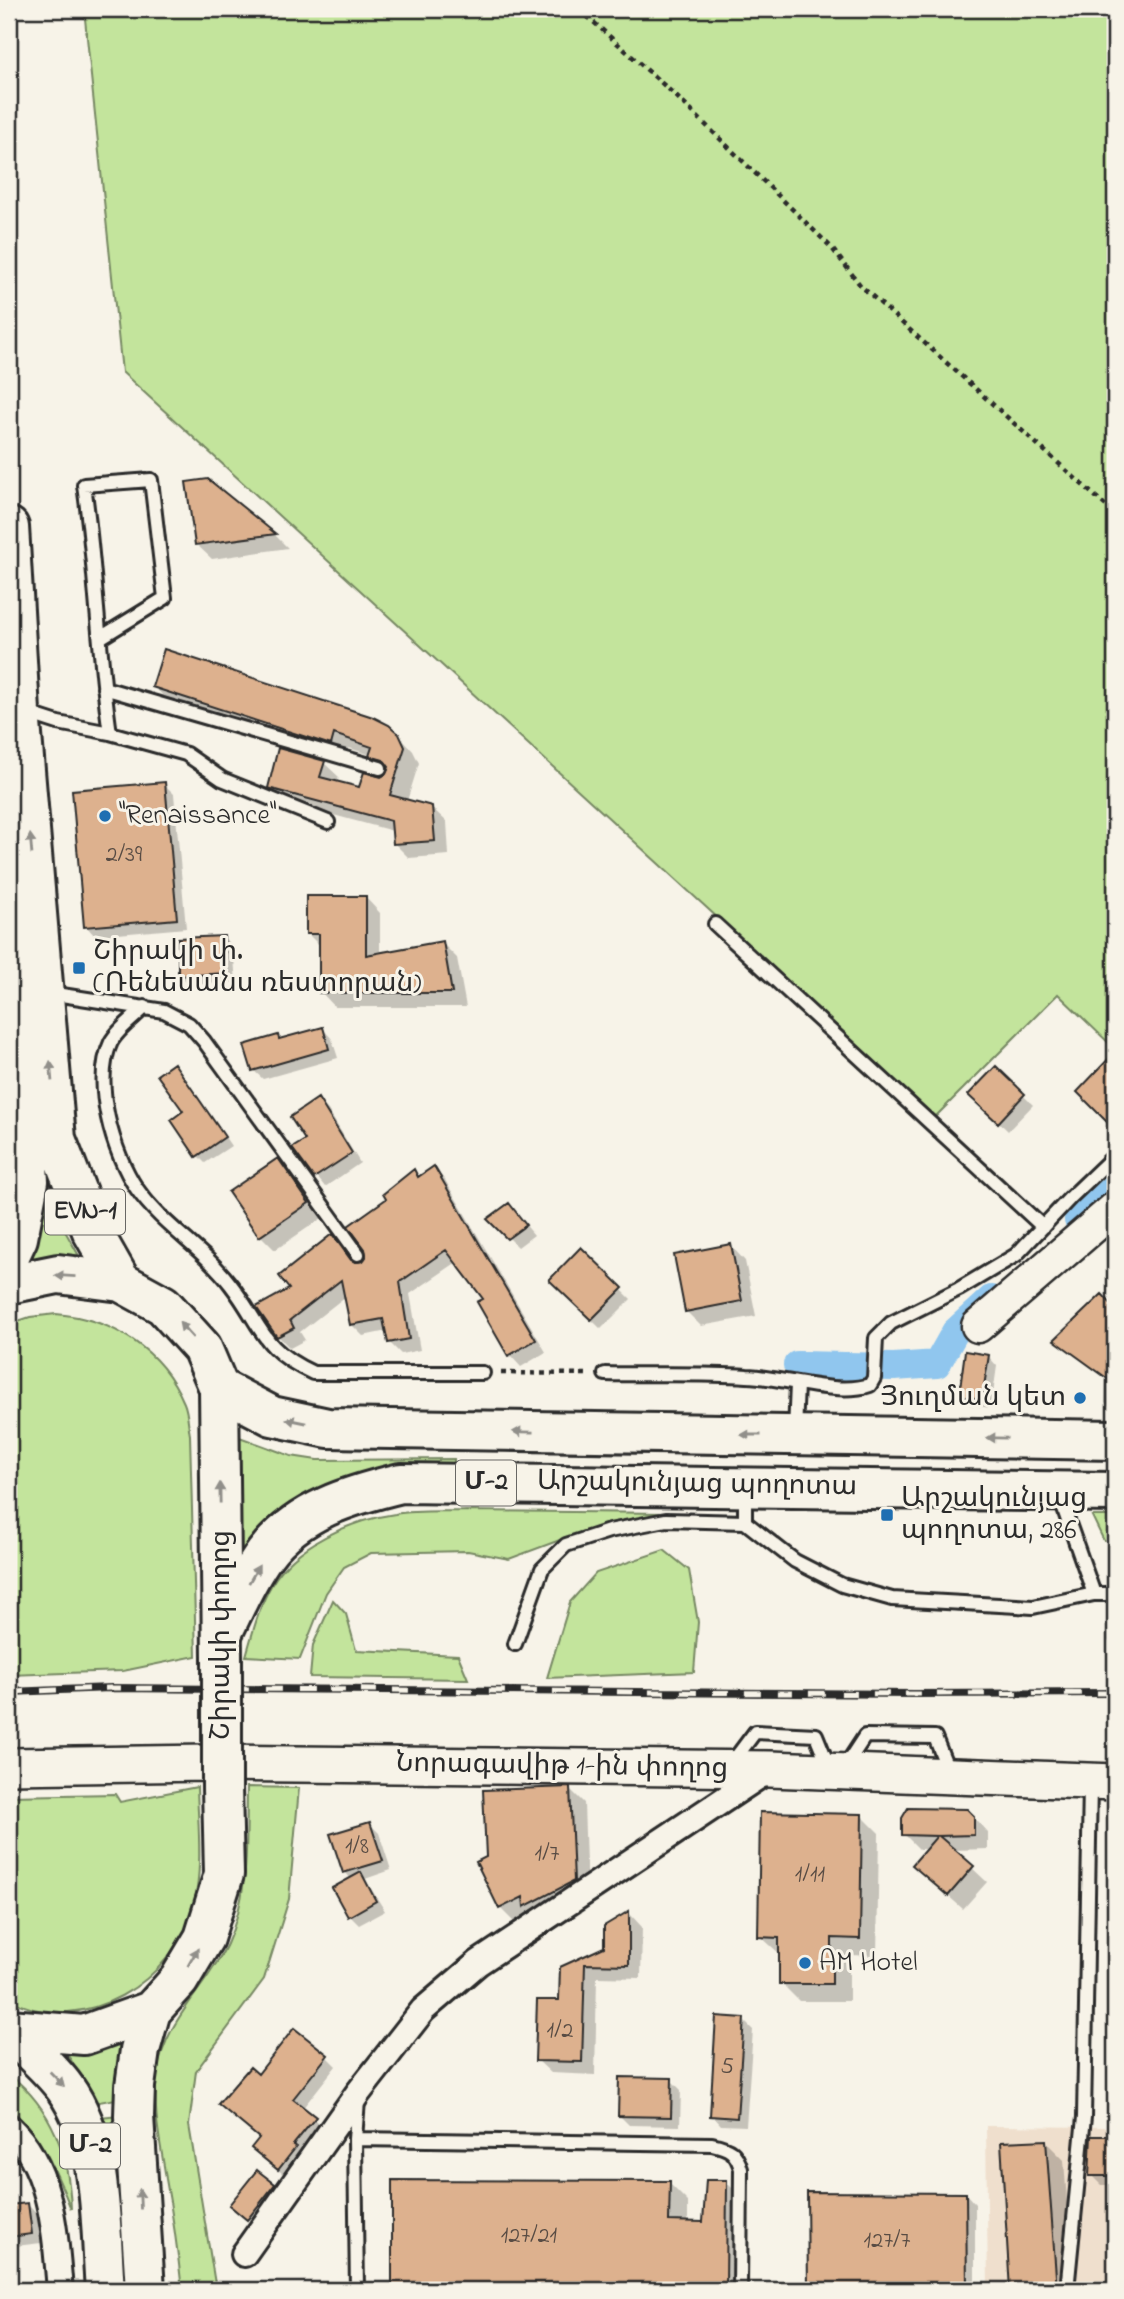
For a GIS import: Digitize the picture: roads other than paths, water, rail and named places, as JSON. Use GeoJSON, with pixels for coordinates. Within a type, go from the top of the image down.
{"type":"FeatureCollection","features":[{"type":"Feature","properties":{"kind":"main road","name":"EVN-1"},"geometry":{"type":"LineString","coordinates":[[9,527],[20,711],[56,1139],[92,1230],[121,1282]]}},
{"type":"Feature","properties":{"kind":"main road","name":"EVN-1"},"geometry":{"type":"LineString","coordinates":[[9,928],[29,1181],[18,1238],[9,1257]]}},
{"type":"Feature","properties":{"kind":"main road","name":"Շիրակի փողոց"},"geometry":{"type":"LineString","coordinates":[[9,1284],[58,1274],[121,1282],[163,1305],[202,1348],[219,1388],[224,1874],[204,1938],[179,1980],[151,2011],[140,2050],[134,2116],[145,2290]]}},
{"type":"Feature","properties":{"kind":"main road","name":"Արշակունյաց պողոտա"},"geometry":{"type":"LineString","coordinates":[[219,1388],[272,1416],[328,1428],[580,1434],[1115,1440]]}},
{"type":"Feature","properties":{"kind":"main road","name":"Արշակունյաց պողոտա"},"geometry":{"type":"LineString","coordinates":[[222,1645],[266,1553],[311,1514],[357,1493],[401,1483],[745,1504],[1058,1491],[1115,1492]]}},
{"type":"Feature","properties":{"kind":"main road","name":"Նորագավիթ 1-ին փողոց"},"geometry":{"type":"LineString","coordinates":[[9,1766],[208,1763],[728,1768],[1102,1781]]}},
{"type":"Feature","properties":{"kind":"main road","name":"Շիրակի փողոց"},"geometry":{"type":"LineString","coordinates":[[9,2029],[84,2035],[151,2011]]}},
{"type":"Feature","properties":{"kind":"main road","name":"Շիրակի փողոց"},"geometry":{"type":"LineString","coordinates":[[9,2029],[65,2088],[87,2130],[95,2167],[105,2290]]}},
{"type":"Feature","properties":{"kind":"street"},"geometry":{"type":"LineString","coordinates":[[978,1326],[1115,1208]]}},
{"type":"Feature","properties":{"kind":"street"},"geometry":{"type":"LineString","coordinates":[[244,2254],[358,2092],[423,2010],[478,1963],[770,1769]]}},
{"type":"Feature","properties":{"kind":"street"},"geometry":{"type":"LineString","coordinates":[[9,2127],[20,2138],[38,2169],[51,2209],[60,2290]]}},
{"type":"Feature","properties":{"kind":"lane"},"geometry":{"type":"LineString","coordinates":[[100,638],[165,598],[150,480],[84,485],[92,535],[100,638],[104,688],[110,733]]}},
{"type":"Feature","properties":{"kind":"lane"},"geometry":{"type":"LineString","coordinates":[[104,688],[380,768]]}},
{"type":"Feature","properties":{"kind":"lane"},"geometry":{"type":"LineString","coordinates":[[20,711],[186,754],[222,779],[328,822]]}},
{"type":"Feature","properties":{"kind":"lane"},"geometry":{"type":"LineString","coordinates":[[715,924],[1043,1227]]}},
{"type":"Feature","properties":{"kind":"lane"},"geometry":{"type":"LineString","coordinates":[[44,993],[164,1011],[188,1024],[204,1041],[358,1254]]}},
{"type":"Feature","properties":{"kind":"lane"},"geometry":{"type":"LineString","coordinates":[[145,1007],[112,1040],[104,1067],[106,1115],[120,1154],[137,1189],[232,1285],[262,1335],[273,1348],[292,1364],[313,1373],[483,1373]]}},
{"type":"Feature","properties":{"kind":"lane"},"geometry":{"type":"LineString","coordinates":[[606,1374],[749,1376],[797,1384],[860,1388],[870,1385],[874,1378],[876,1338],[891,1323],[927,1306],[1016,1255],[1115,1155]]}},
{"type":"Feature","properties":{"kind":"lane"},"geometry":{"type":"LineString","coordinates":[[795,1435],[797,1384]]}},
{"type":"Feature","properties":{"kind":"lane"},"geometry":{"type":"LineString","coordinates":[[1058,1491],[1094,1594]]}},
{"type":"Feature","properties":{"kind":"lane"},"geometry":{"type":"LineString","coordinates":[[516,1644],[542,1569],[566,1545],[609,1531],[745,1504],[795,1561],[842,1585],[892,1599],[1033,1607],[1094,1594],[1115,1594]]}},
{"type":"Feature","properties":{"kind":"lane"},"geometry":{"type":"LineString","coordinates":[[728,1768],[755,1732],[816,1735],[836,1771]]}},
{"type":"Feature","properties":{"kind":"lane"},"geometry":{"type":"LineString","coordinates":[[1067,2290],[1084,2118],[1102,1781]]}},
{"type":"Feature","properties":{"kind":"lane"},"geometry":{"type":"LineString","coordinates":[[357,2290],[355,2139],[358,2092]]}},
{"type":"Feature","properties":{"kind":"lane"},"geometry":{"type":"LineString","coordinates":[[355,2139],[712,2144],[730,2149],[738,2158],[741,2169],[740,2290]]}},
{"type":"Feature","properties":{"kind":"waterway"},"geometry":{"type":"LineString","coordinates":[[1078,1220],[1115,1187]]}},
{"type":"Feature","properties":{"kind":"waterway"},"geometry":{"type":"LineString","coordinates":[[797,1365],[894,1367],[937,1364],[955,1332],[991,1299]]}},
{"type":"Feature","properties":{"kind":"railway"},"geometry":{"type":"LineString","coordinates":[[9,1692],[111,1688],[1115,1693]]}},
{"type":"Feature","properties":{"kind":"place","name":"\"Renaissance\""},"geometry":{"type":"Point","coordinates":[105,816]}},
{"type":"Feature","properties":{"kind":"place","name":"Շիրակի փ. (Ռենեսանս ռեստորան)"},"geometry":{"type":"Point","coordinates":[79,968]}},
{"type":"Feature","properties":{"kind":"place","name":"Յուղման կետ"},"geometry":{"type":"Point","coordinates":[1080,1398]}},
{"type":"Feature","properties":{"kind":"place","name":"Արշակունյաց պողոտա, 286"},"geometry":{"type":"Point","coordinates":[887,1515]}},
{"type":"Feature","properties":{"kind":"place","name":"AM Hotel"},"geometry":{"type":"Point","coordinates":[805,1963]}}]}
